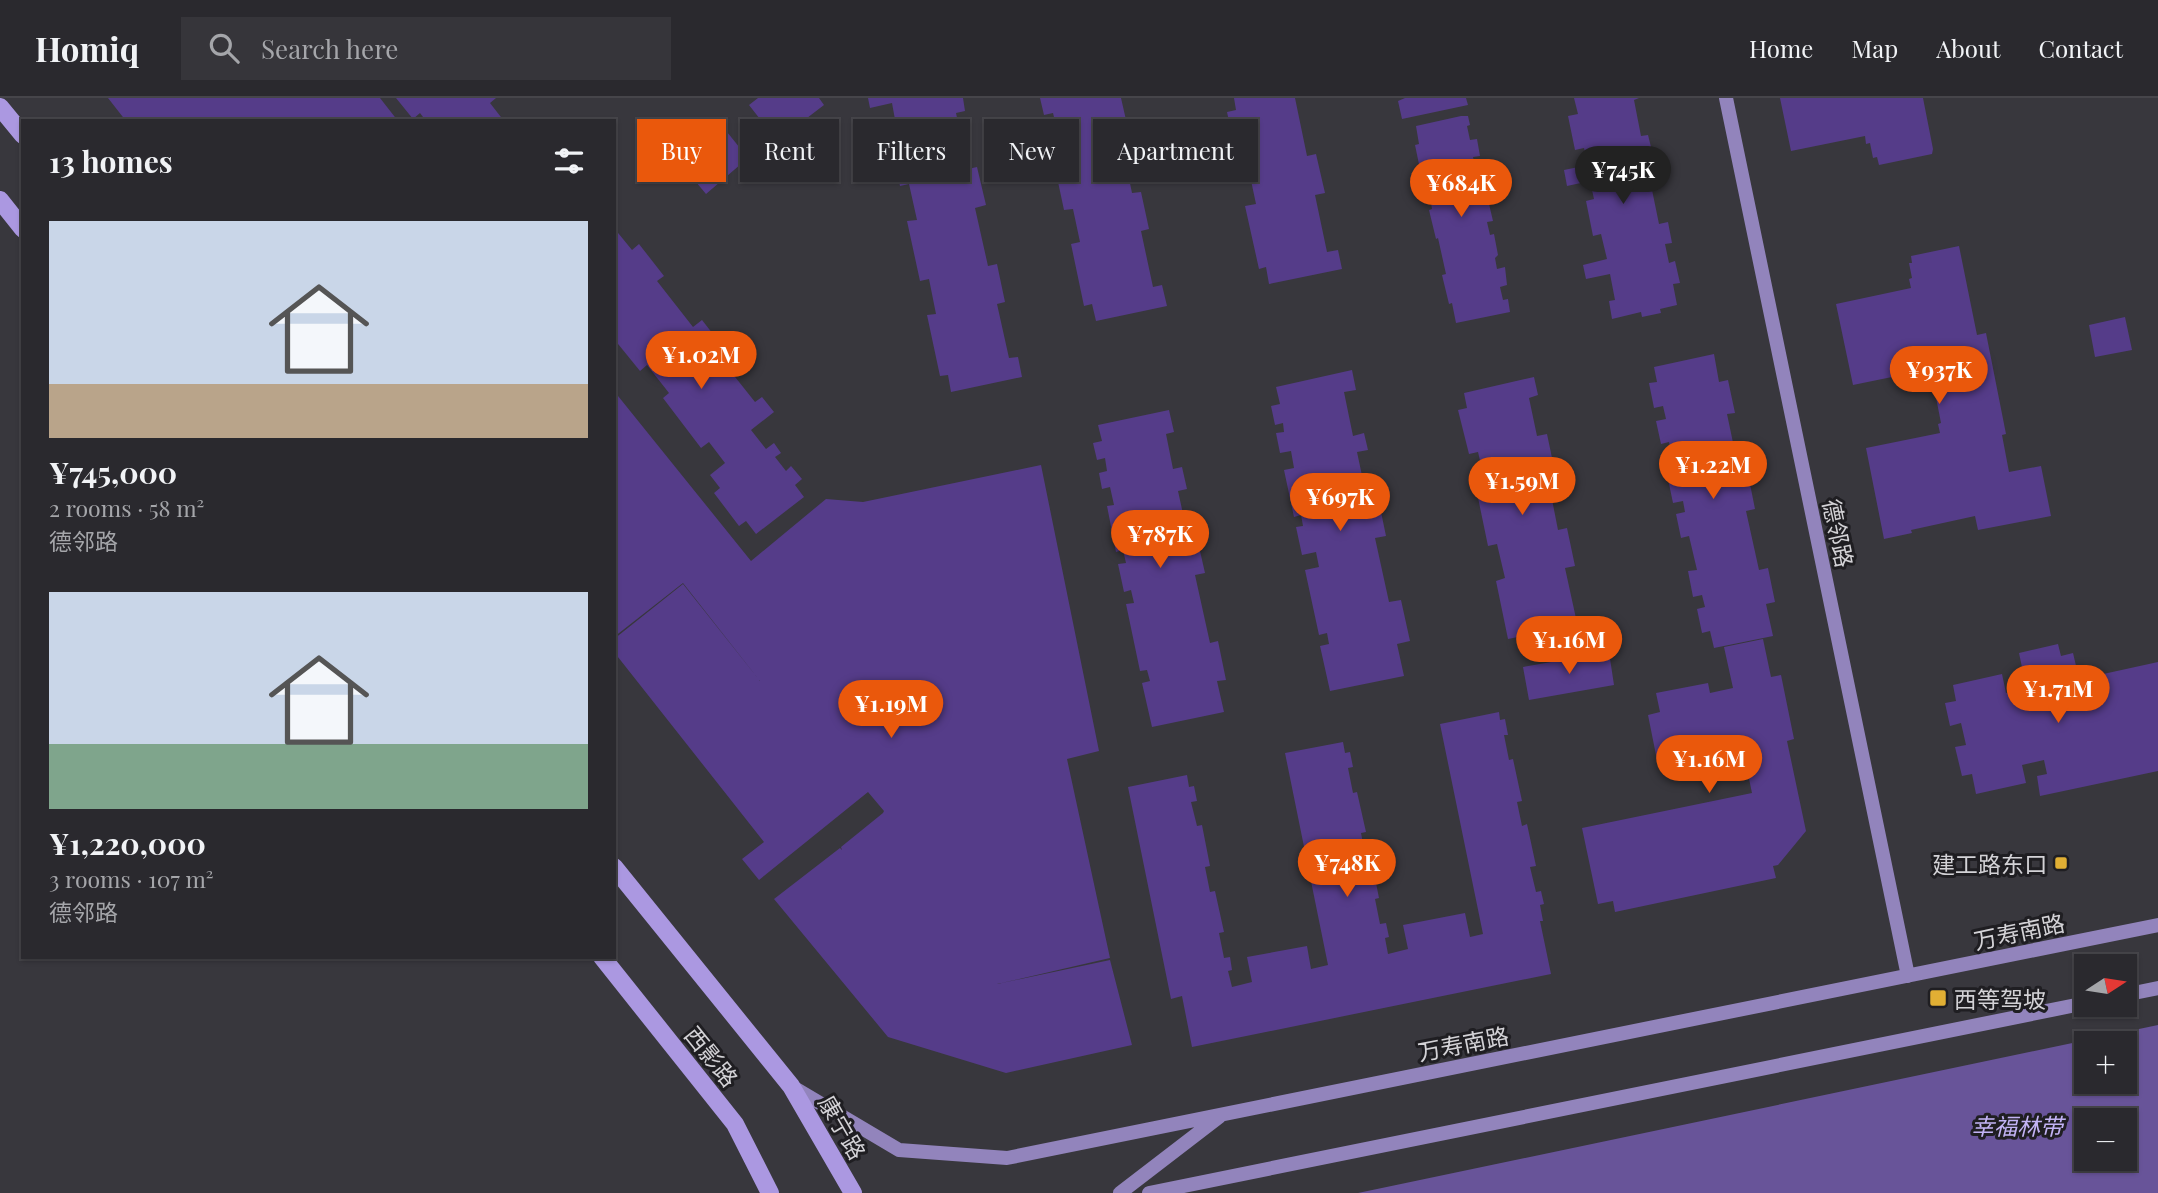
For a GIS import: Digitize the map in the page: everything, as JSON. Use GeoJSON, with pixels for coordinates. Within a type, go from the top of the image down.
{"type":"FeatureCollection","features":[{"type":"Feature","properties":{"kind":"main road","name":"德邻路"},"geometry":{"type":"LineString","coordinates":[[1726,98],[1908,976]]}},
{"type":"Feature","properties":{"kind":"main road"},"geometry":{"type":"LineString","coordinates":[[0,107],[21,133]]}},
{"type":"Feature","properties":{"kind":"main road"},"geometry":{"type":"LineString","coordinates":[[0,200],[21,226]]}},
{"type":"Feature","properties":{"kind":"main road","name":"西影路"},"geometry":{"type":"LineString","coordinates":[[616,869],[791,1086]]}},
{"type":"Feature","properties":{"kind":"main road","name":"万寿南路"},"geometry":{"type":"LineString","coordinates":[[791,1086],[899,1150],[1007,1157],[2158,925]]}},
{"type":"Feature","properties":{"kind":"main road","name":"西影路"},"geometry":{"type":"LineString","coordinates":[[605,959],[735,1124],[770,1193]]}},
{"type":"Feature","properties":{"kind":"main road"},"geometry":{"type":"LineString","coordinates":[[2137,992],[2158,988]]}},
{"type":"Feature","properties":{"kind":"main road"},"geometry":{"type":"LineString","coordinates":[[1149,1193],[2074,1005]]}},
{"type":"Feature","properties":{"kind":"main road","name":"康宁路"},"geometry":{"type":"LineString","coordinates":[[791,1086],[853,1193]]}},
{"type":"Feature","properties":{"kind":"main road"},"geometry":{"type":"LineString","coordinates":[[1120,1193],[1223,1114]]}},
{"type":"Feature","properties":{"kind":"green space","name":"幸福林带"},"geometry":{"type":"Polygon","coordinates":[[[2158,1025],[2158,1193],[1358,1193],[2074,1043],[2074,1094],[2137,1094],[2137,1031],[2129,1031],[2158,1025]]]}},
{"type":"Feature","properties":{"kind":"building"},"geometry":{"type":"Polygon","coordinates":[[[108,98],[380,98],[396,119],[124,119],[108,98]]]}},
{"type":"Feature","properties":{"kind":"building"},"geometry":{"type":"Polygon","coordinates":[[[396,98],[496,98],[490,103],[502,119],[424,119],[420,113],[413,119],[396,98]]]}},
{"type":"Feature","properties":{"kind":"building"},"geometry":{"type":"Polygon","coordinates":[[[758,98],[819,98],[824,105],[806,119],[760,119],[749,105],[758,98]]]}},
{"type":"Feature","properties":{"kind":"building"},"geometry":{"type":"Polygon","coordinates":[[[868,98],[963,98],[965,111],[956,113],[957,119],[895,119],[892,103],[870,108],[868,98]]]}},
{"type":"Feature","properties":{"kind":"building"},"geometry":{"type":"Polygon","coordinates":[[[1040,98],[1121,98],[1126,119],[1093,119],[1093,182],[1130,182],[1132,193],[1141,192],[1149,229],[1141,231],[1153,287],[1162,285],[1167,306],[1096,321],[1092,304],[1084,306],[1071,244],[1080,242],[1073,209],[1064,210],[1058,182],[1079,182],[1079,119],[1054,119],[1053,113],[1044,115],[1040,98]]]}},
{"type":"Feature","properties":{"kind":"building"},"geometry":{"type":"Polygon","coordinates":[[[1234,98],[1295,98],[1307,156],[1316,154],[1325,193],[1315,195],[1327,252],[1338,250],[1342,269],[1269,284],[1266,267],[1259,269],[1245,206],[1256,204],[1251,182],[1258,182],[1258,119],[1228,119],[1227,112],[1236,110],[1234,98]]]}},
{"type":"Feature","properties":{"kind":"building"},"geometry":{"type":"Polygon","coordinates":[[[1405,98],[1466,98],[1468,105],[1402,119],[1398,101],[1405,98]]]}},
{"type":"Feature","properties":{"kind":"building"},"geometry":{"type":"Polygon","coordinates":[[[1574,98],[1639,98],[1634,100],[1641,136],[1648,135],[1652,151],[1645,153],[1649,169],[1655,168],[1659,184],[1651,185],[1659,224],[1668,222],[1672,243],[1665,244],[1669,263],[1675,261],[1680,283],[1673,284],[1677,305],[1660,309],[1661,313],[1642,317],[1641,312],[1612,319],[1609,301],[1615,300],[1610,274],[1586,279],[1583,265],[1607,259],[1601,234],[1593,236],[1586,201],[1594,199],[1590,181],[1567,186],[1564,170],[1588,165],[1584,148],[1575,150],[1568,116],[1578,114],[1574,98]]]}},
{"type":"Feature","properties":{"kind":"building"},"geometry":{"type":"Polygon","coordinates":[[[1780,98],[1923,98],[1932,154],[1879,165],[1877,157],[1873,158],[1870,143],[1866,144],[1865,136],[1791,151],[1780,98]]]}},
{"type":"Feature","properties":{"kind":"building"},"geometry":{"type":"Polygon","coordinates":[[[1468,116],[1470,140],[1477,139],[1480,156],[1473,157],[1476,171],[1481,170],[1486,190],[1482,192],[1485,204],[1489,204],[1493,221],[1487,222],[1490,235],[1494,234],[1498,255],[1495,258],[1497,269],[1505,267],[1507,285],[1500,287],[1503,300],[1508,299],[1510,312],[1456,323],[1442,275],[1446,274],[1429,210],[1432,209],[1426,173],[1421,174],[1415,145],[1419,144],[1416,126],[1468,116]]]}},
{"type":"Feature","properties":{"kind":"building"},"geometry":{"type":"Polygon","coordinates":[[[726,131],[740,148],[740,165],[726,177],[726,131]]]}},
{"type":"Feature","properties":{"kind":"building"},"geometry":{"type":"Polygon","coordinates":[[[977,167],[986,205],[975,208],[988,266],[997,264],[1005,302],[997,304],[1009,358],[1018,357],[1022,377],[951,392],[948,375],[940,376],[927,315],[936,314],[929,279],[920,281],[907,221],[917,220],[909,184],[900,186],[899,182],[970,182],[970,169],[977,167]]]}},
{"type":"Feature","properties":{"kind":"building"},"geometry":{"type":"Polygon","coordinates":[[[696,182],[720,182],[706,194],[696,182]]]}},
{"type":"Feature","properties":{"kind":"building"},"geometry":{"type":"Polygon","coordinates":[[[616,230],[632,250],[639,244],[664,276],[657,281],[693,327],[702,320],[727,352],[720,358],[755,402],[762,397],[774,412],[751,430],[766,449],[774,443],[781,453],[775,457],[786,471],[791,466],[802,479],[795,485],[804,497],[756,534],[746,521],[739,526],[714,493],[720,488],[710,475],[725,463],[709,442],[701,448],[663,398],[669,393],[647,365],[640,371],[616,341],[616,230]]]}},
{"type":"Feature","properties":{"kind":"building"},"geometry":{"type":"Polygon","coordinates":[[[1959,246],[1977,335],[1986,333],[2006,434],[2002,435],[2009,472],[2041,466],[2051,516],[1978,530],[1975,516],[1911,530],[1912,533],[1884,539],[1866,448],[1940,433],[1938,424],[1941,423],[1932,377],[1928,378],[1926,370],[1853,385],[1836,304],[1911,288],[1911,256],[1959,246]]]}},
{"type":"Feature","properties":{"kind":"building"},"geometry":{"type":"Polygon","coordinates":[[[2125,317],[2132,350],[2095,357],[2089,325],[2125,317]]]}},
{"type":"Feature","properties":{"kind":"building"},"geometry":{"type":"Polygon","coordinates":[[[1714,354],[1719,382],[1728,380],[1735,413],[1727,414],[1740,476],[1748,474],[1755,509],[1746,511],[1759,570],[1768,568],[1775,602],[1766,604],[1773,636],[1714,648],[1710,631],[1702,633],[1697,609],[1705,607],[1702,595],[1693,597],[1688,571],[1697,570],[1689,536],[1681,538],[1676,514],[1685,512],[1683,501],[1673,503],[1668,479],[1677,477],[1669,442],[1661,444],[1656,421],[1666,419],[1663,406],[1654,408],[1649,383],[1657,382],[1654,367],[1714,354]]]}},
{"type":"Feature","properties":{"kind":"building"},"geometry":{"type":"Polygon","coordinates":[[[1352,370],[1356,390],[1344,392],[1353,436],[1364,433],[1368,450],[1357,452],[1364,485],[1375,483],[1386,536],[1375,538],[1389,602],[1401,600],[1410,641],[1397,644],[1404,676],[1330,691],[1320,646],[1329,644],[1327,633],[1319,635],[1305,570],[1319,567],[1316,552],[1302,555],[1296,527],[1303,526],[1301,515],[1294,517],[1284,470],[1294,468],[1291,451],[1280,453],[1276,433],[1284,432],[1283,423],[1275,425],[1271,406],[1280,404],[1276,387],[1352,370]]]}},
{"type":"Feature","properties":{"kind":"building"},"geometry":{"type":"Polygon","coordinates":[[[1534,377],[1538,395],[1529,398],[1537,436],[1547,434],[1555,472],[1547,474],[1558,530],[1567,528],[1575,566],[1565,568],[1577,623],[1587,621],[1591,640],[1521,654],[1518,637],[1508,639],[1496,581],[1505,578],[1497,544],[1488,546],[1476,488],[1486,486],[1478,452],[1469,454],[1458,410],[1467,408],[1464,393],[1534,377]]]}},
{"type":"Feature","properties":{"kind":"building"},"geometry":{"type":"Polygon","coordinates":[[[616,393],[751,561],[826,499],[863,502],[1041,465],[1099,751],[1067,759],[1110,958],[997,984],[1110,960],[1132,1045],[1006,1073],[888,1037],[774,899],[840,848],[842,850],[841,847],[884,811],[868,792],[759,880],[742,859],[764,842],[616,655],[616,637],[683,584],[760,681],[683,583],[616,635],[616,393]]]}},
{"type":"Feature","properties":{"kind":"building"},"geometry":{"type":"Polygon","coordinates":[[[1169,410],[1174,432],[1166,434],[1173,469],[1182,467],[1187,489],[1178,491],[1185,523],[1194,522],[1198,542],[1189,544],[1191,553],[1200,551],[1205,573],[1195,575],[1210,643],[1218,641],[1226,680],[1217,681],[1224,712],[1152,727],[1142,683],[1150,681],[1147,670],[1140,671],[1126,604],[1134,603],[1131,590],[1124,592],[1118,564],[1126,563],[1123,550],[1116,552],[1107,506],[1114,505],[1110,487],[1102,489],[1099,473],[1107,471],[1105,458],[1097,460],[1093,443],[1102,441],[1098,425],[1169,410]]]}},
{"type":"Feature","properties":{"kind":"building"},"geometry":{"type":"Polygon","coordinates":[[[1763,639],[1771,677],[1781,675],[1794,739],[1787,741],[1806,831],[1778,865],[1773,866],[1776,878],[1615,912],[1613,901],[1598,904],[1582,828],[1752,793],[1743,750],[1723,754],[1725,764],[1672,775],[1668,758],[1657,760],[1648,715],[1660,712],[1656,693],[1708,683],[1710,693],[1733,688],[1724,647],[1763,639]]]}},
{"type":"Feature","properties":{"kind":"building"},"geometry":{"type":"Polygon","coordinates":[[[2058,644],[2061,656],[2073,653],[2077,670],[2083,668],[2085,678],[2158,662],[2158,771],[2040,796],[2037,776],[2047,774],[2044,760],[2022,765],[2026,783],[1976,794],[1972,774],[1962,776],[1955,747],[1966,745],[1961,723],[1950,726],[1945,703],[1956,701],[1953,685],[2002,674],[2006,693],[2030,688],[2019,653],[2058,644]]]}},
{"type":"Feature","properties":{"kind":"building"},"geometry":{"type":"Polygon","coordinates":[[[1609,652],[1614,685],[1529,700],[1523,667],[1609,652]]]}},
{"type":"Feature","properties":{"kind":"building"},"geometry":{"type":"Polygon","coordinates":[[[1499,712],[1500,720],[1505,719],[1508,735],[1504,735],[1509,760],[1513,759],[1522,801],[1517,802],[1522,826],[1527,824],[1536,866],[1530,867],[1536,892],[1541,891],[1544,904],[1540,905],[1543,921],[1540,921],[1551,974],[1192,1047],[1182,996],[1171,999],[1128,787],[1187,775],[1189,787],[1194,786],[1197,801],[1191,802],[1197,826],[1202,825],[1210,866],[1205,867],[1210,892],[1215,891],[1224,932],[1219,933],[1224,958],[1230,957],[1232,970],[1228,971],[1232,987],[1252,982],[1247,957],[1307,946],[1311,969],[1328,965],[1285,753],[1343,742],[1345,753],[1350,752],[1353,767],[1348,768],[1353,793],[1357,792],[1366,832],[1361,833],[1366,859],[1371,858],[1379,898],[1375,899],[1380,924],[1386,923],[1388,954],[1408,949],[1403,925],[1465,913],[1470,937],[1483,934],[1440,724],[1499,712]]]}},
{"type":"Feature","properties":{"kind":"place","name":"建工路东口"},"geometry":{"type":"Point","coordinates":[2061,863]}},
{"type":"Feature","properties":{"kind":"place","name":"西等驾坡"},"geometry":{"type":"Point","coordinates":[1938,998]}}]}
